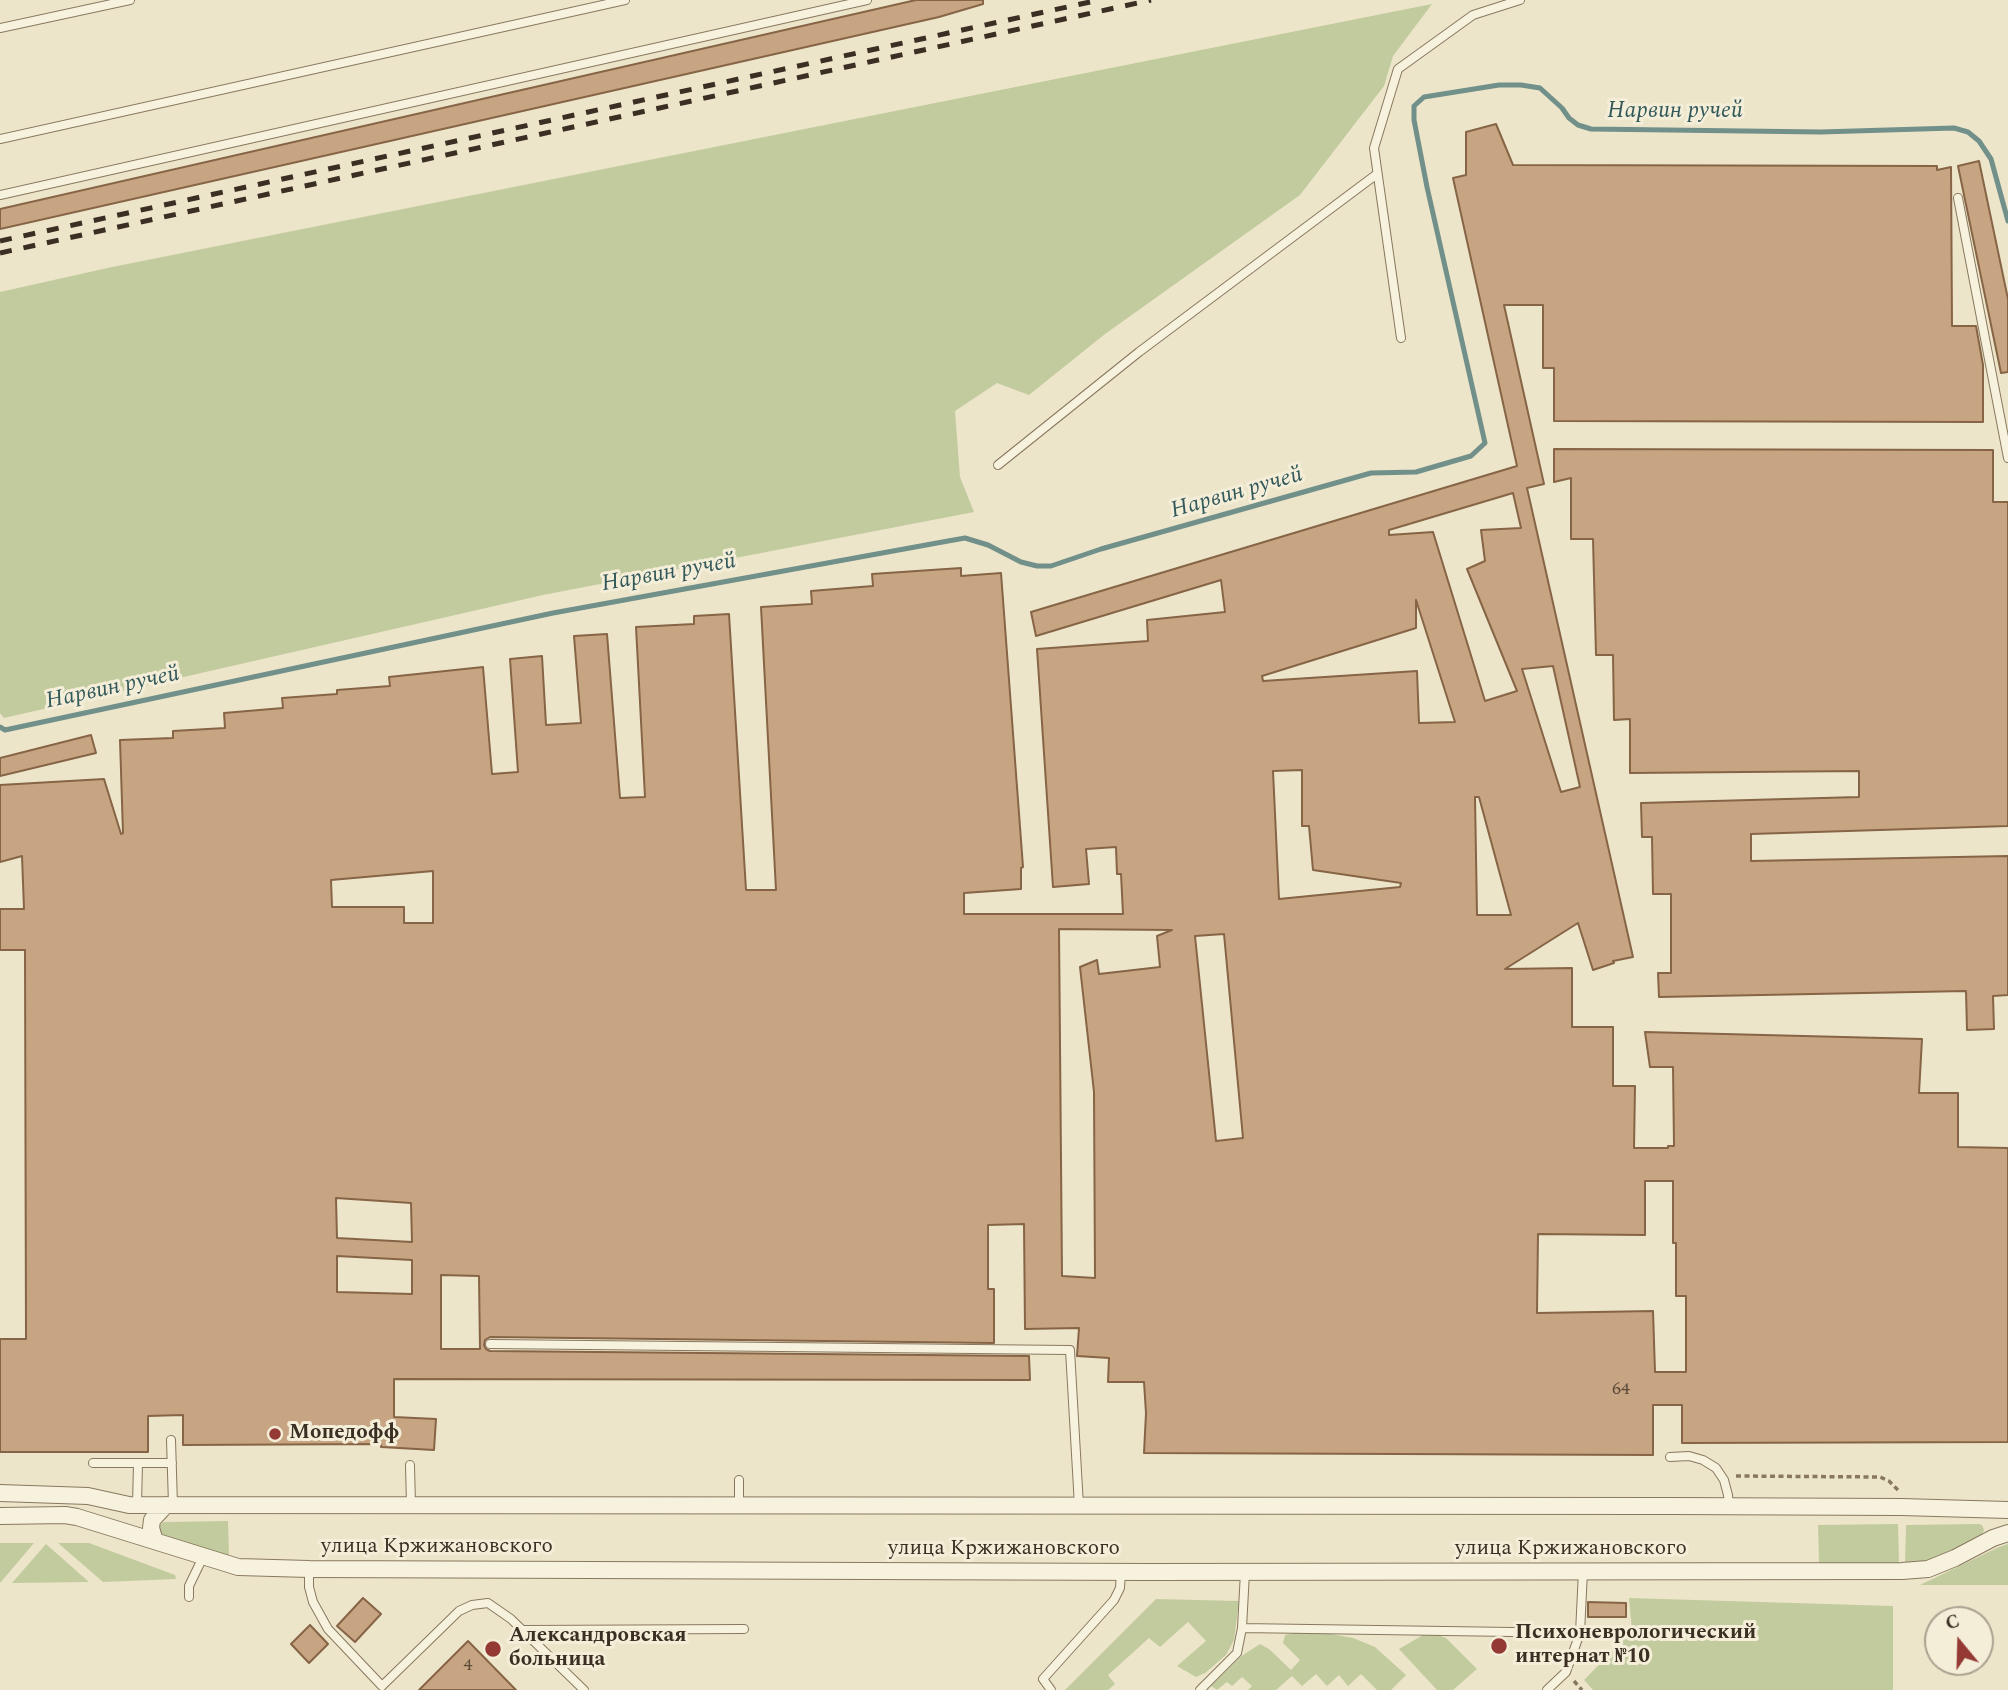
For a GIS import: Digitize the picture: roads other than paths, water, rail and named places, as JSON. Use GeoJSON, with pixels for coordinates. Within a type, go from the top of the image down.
{"type":"FeatureCollection","features":[{"type":"Feature","properties":{"kind":"street","name":"улица Кржижановского"},"geometry":{"type":"LineString","coordinates":[[0,1493],[88,1496],[129,1505],[1730,1506],[2000,1509]]}},
{"type":"Feature","properties":{"kind":"street"},"geometry":{"type":"LineString","coordinates":[[155,1541],[152,1521],[170,1505]]}},
{"type":"Feature","properties":{"kind":"street"},"geometry":{"type":"LineString","coordinates":[[2000,1509],[2001,1536]]}},
{"type":"Feature","properties":{"kind":"street","name":"улица Кржижановского"},"geometry":{"type":"LineString","coordinates":[[0,1516],[77,1517],[238,1567],[309,1569],[1902,1571],[1928,1569],[2001,1536]]}},
{"type":"Feature","properties":{"kind":"lane"},"geometry":{"type":"LineString","coordinates":[[0,28],[130,0]]}},
{"type":"Feature","properties":{"kind":"lane"},"geometry":{"type":"LineString","coordinates":[[0,139],[625,0]]}},
{"type":"Feature","properties":{"kind":"lane"},"geometry":{"type":"LineString","coordinates":[[0,195],[867,0]]}},
{"type":"Feature","properties":{"kind":"lane"},"geometry":{"type":"LineString","coordinates":[[1401,338],[1374,148],[1398,69],[1473,15],[1520,0]]}},
{"type":"Feature","properties":{"kind":"lane"},"geometry":{"type":"LineString","coordinates":[[998,465],[1139,352],[1377,174]]}},
{"type":"Feature","properties":{"kind":"lane"},"geometry":{"type":"LineString","coordinates":[[1958,198],[2008,458]]}},
{"type":"Feature","properties":{"kind":"lane"},"geometry":{"type":"LineString","coordinates":[[489,1343],[1070,1350],[1079,1506]]}},
{"type":"Feature","properties":{"kind":"lane"},"geometry":{"type":"LineString","coordinates":[[170,1505],[171,1440]]}},
{"type":"Feature","properties":{"kind":"lane"},"geometry":{"type":"LineString","coordinates":[[1670,1457],[1689,1456],[1716,1468],[1724,1480],[1730,1506]]}},
{"type":"Feature","properties":{"kind":"lane"},"geometry":{"type":"LineString","coordinates":[[93,1463],[172,1463]]}},
{"type":"Feature","properties":{"kind":"lane"},"geometry":{"type":"LineString","coordinates":[[136,1505],[138,1463]]}},
{"type":"Feature","properties":{"kind":"lane"},"geometry":{"type":"LineString","coordinates":[[410,1465],[411,1505]]}},
{"type":"Feature","properties":{"kind":"lane"},"geometry":{"type":"LineString","coordinates":[[739,1505],[740,1480]]}},
{"type":"Feature","properties":{"kind":"lane"},"geometry":{"type":"LineString","coordinates":[[189,1597],[189,1586],[203,1557]]}},
{"type":"Feature","properties":{"kind":"lane"},"geometry":{"type":"LineString","coordinates":[[309,1569],[309,1587],[313,1602],[328,1629],[380,1688],[459,1611],[472,1605],[488,1603],[502,1611],[584,1690]]}},
{"type":"Feature","properties":{"kind":"lane"},"geometry":{"type":"LineString","coordinates":[[1547,1690],[1566,1672],[1580,1633],[1583,1571]]}},
{"type":"Feature","properties":{"kind":"lane"},"geometry":{"type":"LineString","coordinates":[[1051,1690],[1043,1679],[1114,1600],[1120,1588],[1121,1572]]}},
{"type":"Feature","properties":{"kind":"lane"},"geometry":{"type":"LineString","coordinates":[[1200,1690],[1237,1653],[1242,1628],[1245,1572]]}},
{"type":"Feature","properties":{"kind":"lane"},"geometry":{"type":"LineString","coordinates":[[1242,1628],[1580,1633]]}},
{"type":"Feature","properties":{"kind":"lane"},"geometry":{"type":"LineString","coordinates":[[522,1630],[744,1629]]}},
{"type":"Feature","properties":{"kind":"waterway","name":"Нарвин ручей"},"geometry":{"type":"LineString","coordinates":[[0,727],[5,730],[553,613],[965,538],[988,545],[1021,562],[1051,566],[1101,549],[1371,473],[1416,472],[1471,456],[1485,443],[1414,120],[1414,106],[1424,97],[1499,85],[1540,88],[1569,118],[1578,125],[1591,129],[1821,132],[1954,128],[1968,132],[1979,141],[1991,159],[2008,221]]}},
{"type":"Feature","properties":{"kind":"railway"},"geometry":{"type":"LineString","coordinates":[[0,241],[1099,0]]}},
{"type":"Feature","properties":{"kind":"railway"},"geometry":{"type":"LineString","coordinates":[[0,253],[1151,0]]}},
{"type":"Feature","properties":{"kind":"place","name":"Мопедофф"},"geometry":{"type":"Point","coordinates":[275,1434]}},
{"type":"Feature","properties":{"kind":"place","name":"Психоневрологический интернат №10"},"geometry":{"type":"Point","coordinates":[1499,1646]}},
{"type":"Feature","properties":{"kind":"place","name":"Александровская больница"},"geometry":{"type":"Point","coordinates":[493,1649]}}]}
